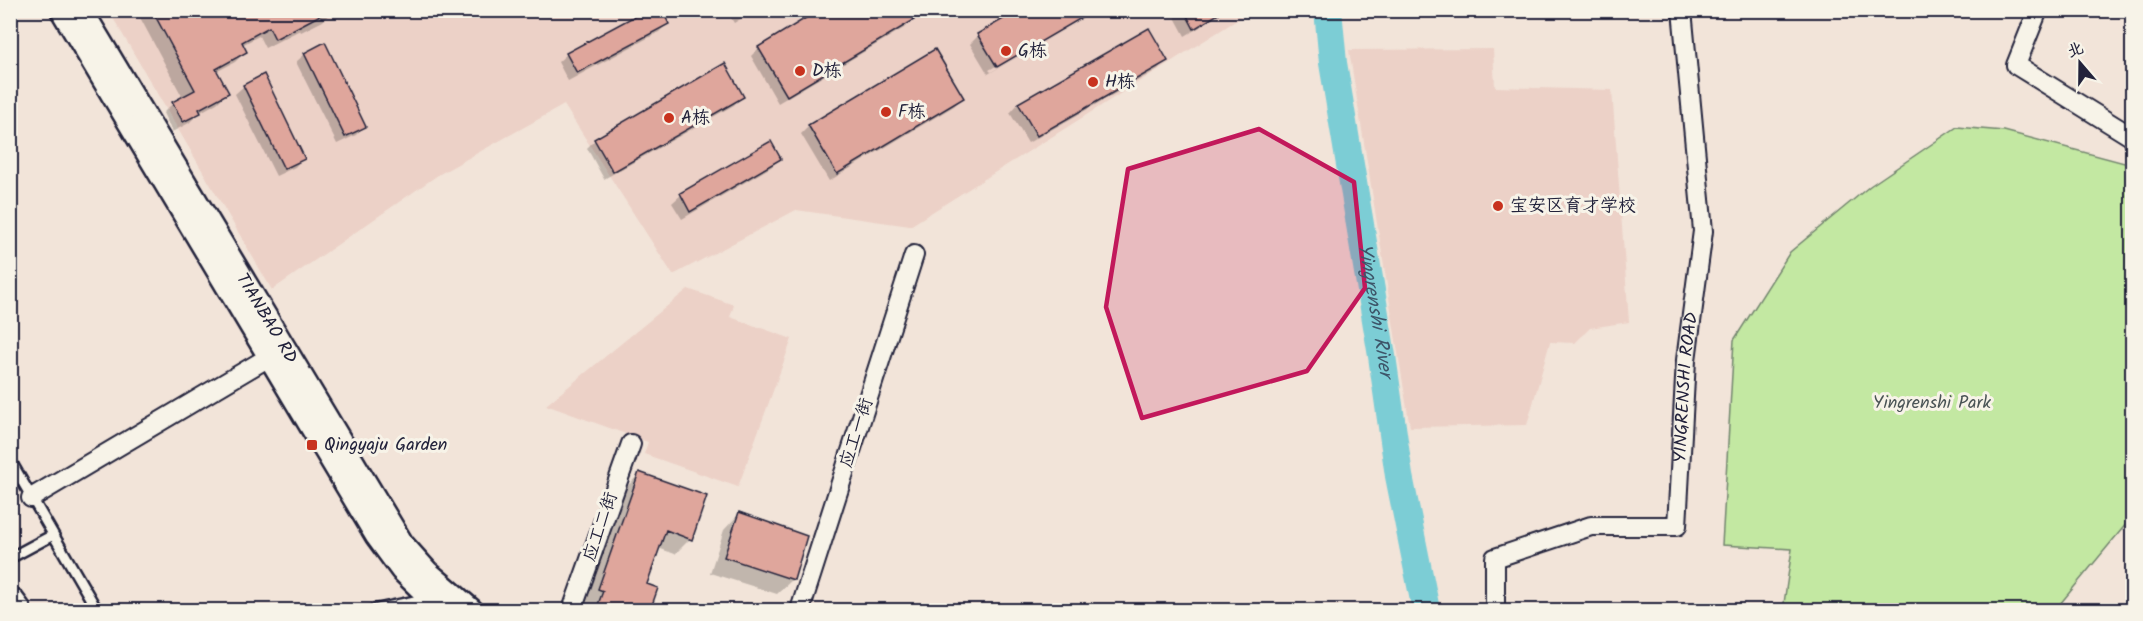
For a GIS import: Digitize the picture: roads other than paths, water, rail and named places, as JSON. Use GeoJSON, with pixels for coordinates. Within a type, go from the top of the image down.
{"type":"FeatureCollection","features":[{"type":"Feature","properties":{"kind":"main road"},"geometry":{"type":"LineString","coordinates":[[10,602],[16,610]]}},
{"type":"Feature","properties":{"kind":"street","name":"TIANBAO RD"},"geometry":{"type":"LineString","coordinates":[[62,10],[377,536],[402,570],[436,604]]}},
{"type":"Feature","properties":{"kind":"street","name":"TIANBAO RD"},"geometry":{"type":"LineString","coordinates":[[81,10],[402,544],[427,572],[471,610]]}},
{"type":"Feature","properties":{"kind":"street","name":"YINGRENSHI ROAD"},"geometry":{"type":"LineString","coordinates":[[1495,610],[1495,558],[1591,526],[1677,526],[1686,360],[1703,231],[1682,10]]}},
{"type":"Feature","properties":{"kind":"street"},"geometry":{"type":"LineString","coordinates":[[2038,10],[2016,64],[2133,137]]}},
{"type":"Feature","properties":{"kind":"street","name":"应工一街"},"geometry":{"type":"LineString","coordinates":[[800,610],[914,255]]}},
{"type":"Feature","properties":{"kind":"street"},"geometry":{"type":"LineString","coordinates":[[31,498],[269,357]]}},
{"type":"Feature","properties":{"kind":"street","name":"应工二街"},"geometry":{"type":"LineString","coordinates":[[572,610],[631,444]]}},
{"type":"Feature","properties":{"kind":"lane"},"geometry":{"type":"LineString","coordinates":[[10,460],[98,610]]}},
{"type":"Feature","properties":{"kind":"lane"},"geometry":{"type":"LineString","coordinates":[[10,558],[53,535]]}},
{"type":"Feature","properties":{"kind":"lane"},"geometry":{"type":"LineString","coordinates":[[373,610],[436,604]]}},
{"type":"Feature","properties":{"kind":"waterway","name":"Yingrenshi River"},"geometry":{"type":"LineString","coordinates":[[1328,10],[1333,63],[1382,356],[1399,476],[1426,610]]}},
{"type":"Feature","properties":{"kind":"place","name":"G栋"},"geometry":{"type":"Point","coordinates":[1006,51]}},
{"type":"Feature","properties":{"kind":"place","name":"D栋"},"geometry":{"type":"Point","coordinates":[800,71]}},
{"type":"Feature","properties":{"kind":"place","name":"H栋"},"geometry":{"type":"Point","coordinates":[1093,82]}},
{"type":"Feature","properties":{"kind":"place","name":"F栋"},"geometry":{"type":"Point","coordinates":[886,112]}},
{"type":"Feature","properties":{"kind":"place","name":"A栋"},"geometry":{"type":"Point","coordinates":[669,118]}},
{"type":"Feature","properties":{"kind":"place","name":"宝安区育才学校"},"geometry":{"type":"Point","coordinates":[1498,206]}},
{"type":"Feature","properties":{"kind":"place","name":"Qingyaju Garden"},"geometry":{"type":"Point","coordinates":[312,445]}},
{"type":"Feature","properties":{"kind":"park label","name":"Yingrenshi Park"},"geometry":{"type":"Point","coordinates":[1932,403]}}]}
